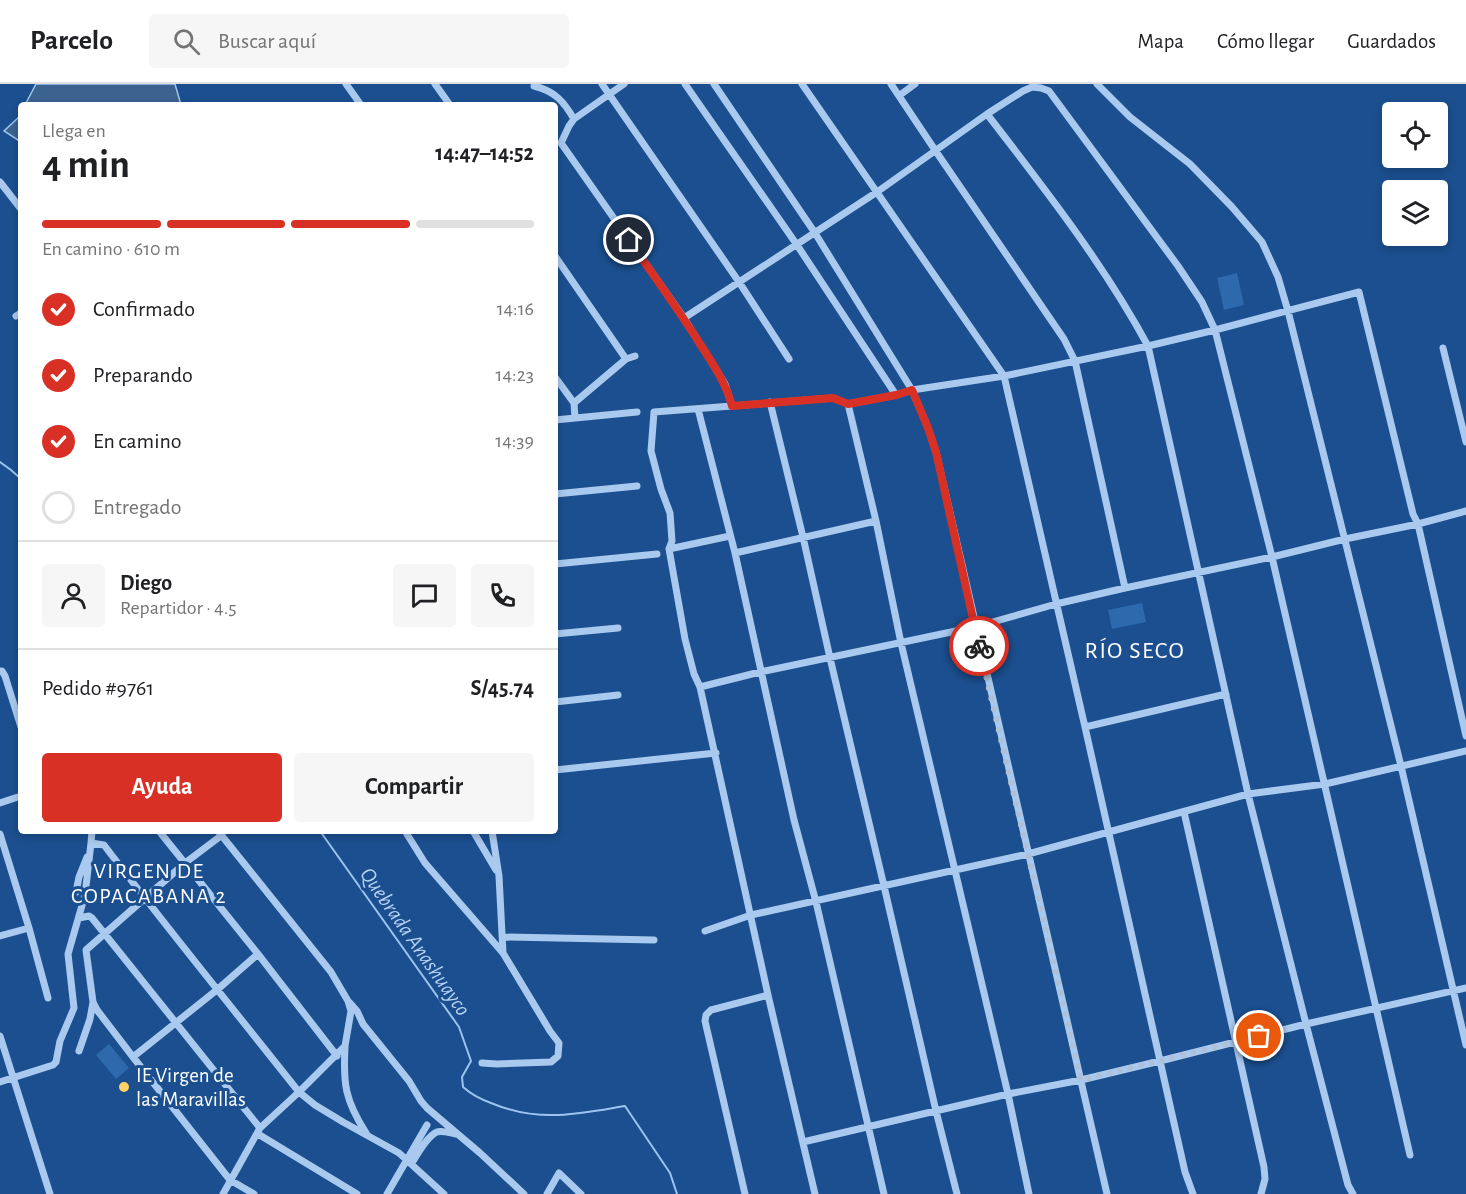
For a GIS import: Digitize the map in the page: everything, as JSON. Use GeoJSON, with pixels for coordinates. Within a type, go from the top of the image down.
{"type":"FeatureCollection","features":[{"type":"Feature","properties":{"kind":"street"},"geometry":{"type":"LineString","coordinates":[[346,84],[359,102]]}},
{"type":"Feature","properties":{"kind":"street"},"geometry":{"type":"LineString","coordinates":[[435,84],[448,102]]}},
{"type":"Feature","properties":{"kind":"street"},"geometry":{"type":"LineString","coordinates":[[602,84],[739,282],[789,359]]}},
{"type":"Feature","properties":{"kind":"street"},"geometry":{"type":"LineString","coordinates":[[624,84],[574,119],[561,143],[684,318],[725,384],[732,406]]}},
{"type":"Feature","properties":{"kind":"street"},"geometry":{"type":"LineString","coordinates":[[685,84],[797,245],[896,395]]}},
{"type":"Feature","properties":{"kind":"street"},"geometry":{"type":"LineString","coordinates":[[714,84],[815,233],[912,390],[928,428],[936,452],[1107,1194]]}},
{"type":"Feature","properties":{"kind":"street"},"geometry":{"type":"LineString","coordinates":[[802,84],[1004,376],[1185,1172],[1193,1194]]}},
{"type":"Feature","properties":{"kind":"street"},"geometry":{"type":"LineString","coordinates":[[891,84],[1064,339],[1075,361],[1125,588]]}},
{"type":"Feature","properties":{"kind":"street"},"geometry":{"type":"LineString","coordinates":[[900,95],[915,84]]}},
{"type":"Feature","properties":{"kind":"street"},"geometry":{"type":"LineString","coordinates":[[1097,84],[1130,117],[1190,164],[1232,207],[1262,242],[1278,277],[1401,766],[1466,1046]]}},
{"type":"Feature","properties":{"kind":"street"},"geometry":{"type":"LineString","coordinates":[[534,86],[551,92],[574,119]]}},
{"type":"Feature","properties":{"kind":"street"},"geometry":{"type":"LineString","coordinates":[[684,318],[877,192],[1023,91],[1032,87],[1049,91],[1178,266],[1202,302],[1215,330],[1272,557],[1410,1155]]}},
{"type":"Feature","properties":{"kind":"street"},"geometry":{"type":"LineString","coordinates":[[987,114],[1069,223],[1127,308],[1148,345],[1248,794],[1348,1185],[1353,1194]]}},
{"type":"Feature","properties":{"kind":"street"},"geometry":{"type":"LineString","coordinates":[[0,182],[18,205]]}},
{"type":"Feature","properties":{"kind":"street"},"geometry":{"type":"LineString","coordinates":[[558,260],[626,359]]}},
{"type":"Feature","properties":{"kind":"street"},"geometry":{"type":"LineString","coordinates":[[815,1194],[768,995],[716,753],[700,687],[694,674],[685,639],[669,549],[672,541],[670,513],[660,489],[651,451],[654,412],[833,398],[848,404],[912,390],[1004,376],[1148,345],[1359,292],[1413,514],[1418,524],[1466,736]]}},
{"type":"Feature","properties":{"kind":"street"},"geometry":{"type":"LineString","coordinates":[[1443,348],[1466,442]]}},
{"type":"Feature","properties":{"kind":"street"},"geometry":{"type":"LineString","coordinates":[[574,403],[626,359],[635,356]]}},
{"type":"Feature","properties":{"kind":"street"},"geometry":{"type":"LineString","coordinates":[[558,380],[574,403],[575,418]]}},
{"type":"Feature","properties":{"kind":"street"},"geometry":{"type":"LineString","coordinates":[[770,402],[957,1194]]}},
{"type":"Feature","properties":{"kind":"street"},"geometry":{"type":"LineString","coordinates":[[848,404],[876,521],[901,643],[1008,1094],[1029,1194]]}},
{"type":"Feature","properties":{"kind":"street"},"geometry":{"type":"LineString","coordinates":[[698,409],[735,553],[794,820],[816,902],[884,1194]]}},
{"type":"Feature","properties":{"kind":"street"},"geometry":{"type":"LineString","coordinates":[[558,420],[637,412]]}},
{"type":"Feature","properties":{"kind":"street"},"geometry":{"type":"LineString","coordinates":[[558,494],[637,486]]}},
{"type":"Feature","properties":{"kind":"street"},"geometry":{"type":"LineString","coordinates":[[700,687],[760,672],[975,627],[1056,604],[1466,512]]}},
{"type":"Feature","properties":{"kind":"street"},"geometry":{"type":"LineString","coordinates":[[735,553],[876,521]]}},
{"type":"Feature","properties":{"kind":"street"},"geometry":{"type":"LineString","coordinates":[[669,549],[730,536]]}},
{"type":"Feature","properties":{"kind":"street"},"geometry":{"type":"LineString","coordinates":[[558,564],[657,554]]}},
{"type":"Feature","properties":{"kind":"street"},"geometry":{"type":"LineString","coordinates":[[558,634],[618,628]]}},
{"type":"Feature","properties":{"kind":"street"},"geometry":{"type":"LineString","coordinates":[[0,671],[3,671],[5,676],[18,717]]}},
{"type":"Feature","properties":{"kind":"street"},"geometry":{"type":"LineString","coordinates":[[1085,727],[1226,694]]}},
{"type":"Feature","properties":{"kind":"street"},"geometry":{"type":"LineString","coordinates":[[558,702],[618,695]]}},
{"type":"Feature","properties":{"kind":"street"},"geometry":{"type":"LineString","coordinates":[[705,931],[751,915],[1028,854],[1248,794],[1325,784],[1466,751]]}},
{"type":"Feature","properties":{"kind":"street"},"geometry":{"type":"LineString","coordinates":[[558,770],[716,753]]}},
{"type":"Feature","properties":{"kind":"street"},"geometry":{"type":"LineString","coordinates":[[0,803],[18,797]]}},
{"type":"Feature","properties":{"kind":"street"},"geometry":{"type":"LineString","coordinates":[[1184,812],[1264,1167],[1265,1179],[1261,1194]]}},
{"type":"Feature","properties":{"kind":"street"},"geometry":{"type":"LineString","coordinates":[[0,834],[48,998]]}},
{"type":"Feature","properties":{"kind":"street"},"geometry":{"type":"LineString","coordinates":[[0,1082],[53,1065],[56,1062],[60,1041],[74,1008],[68,954],[85,895],[92,834]]}},
{"type":"Feature","properties":{"kind":"street"},"geometry":{"type":"LineString","coordinates":[[161,834],[337,1056]]}},
{"type":"Feature","properties":{"kind":"street"},"geometry":{"type":"LineString","coordinates":[[79,1051],[93,1002],[86,950],[219,834]]}},
{"type":"Feature","properties":{"kind":"street"},"geometry":{"type":"LineString","coordinates":[[221,834],[331,972],[363,1024],[409,1081],[420,1101],[524,1194]]}},
{"type":"Feature","properties":{"kind":"street"},"geometry":{"type":"LineString","coordinates":[[407,834],[425,862],[504,953],[559,1043],[558,1056],[551,1062],[482,1063]]}},
{"type":"Feature","properties":{"kind":"street"},"geometry":{"type":"LineString","coordinates":[[475,834],[499,876]]}},
{"type":"Feature","properties":{"kind":"street"},"geometry":{"type":"LineString","coordinates":[[492,834],[499,876],[504,953]]}},
{"type":"Feature","properties":{"kind":"street"},"geometry":{"type":"LineString","coordinates":[[90,847],[104,845],[299,1092],[333,1117],[410,1161],[444,1194]]}},
{"type":"Feature","properties":{"kind":"street"},"geometry":{"type":"LineString","coordinates":[[76,892],[90,847]]}},
{"type":"Feature","properties":{"kind":"street"},"geometry":{"type":"LineString","coordinates":[[80,918],[89,916],[92,918],[259,1131],[357,1194]]}},
{"type":"Feature","properties":{"kind":"street"},"geometry":{"type":"LineString","coordinates":[[0,936],[29,928]]}},
{"type":"Feature","properties":{"kind":"street"},"geometry":{"type":"LineString","coordinates":[[503,937],[654,940]]}},
{"type":"Feature","properties":{"kind":"street"},"geometry":{"type":"LineString","coordinates":[[133,1057],[258,954]]}},
{"type":"Feature","properties":{"kind":"street"},"geometry":{"type":"LineString","coordinates":[[803,1142],[1008,1094],[1081,1080],[1306,1024],[1466,988]]}},
{"type":"Feature","properties":{"kind":"street"},"geometry":{"type":"LineString","coordinates":[[746,1194],[705,1021],[706,1015],[711,1010],[768,995]]}},
{"type":"Feature","properties":{"kind":"street"},"geometry":{"type":"LineString","coordinates":[[348,1001],[351,1011],[345,1047],[345,1089],[356,1118],[368,1135]]}},
{"type":"Feature","properties":{"kind":"street"},"geometry":{"type":"LineString","coordinates":[[93,1002],[133,1057],[230,1180],[254,1194]]}},
{"type":"Feature","properties":{"kind":"street"},"geometry":{"type":"LineString","coordinates":[[0,1036],[50,1194]]}},
{"type":"Feature","properties":{"kind":"street"},"geometry":{"type":"LineString","coordinates":[[223,1194],[259,1131],[345,1047]]}},
{"type":"Feature","properties":{"kind":"street"},"geometry":{"type":"LineString","coordinates":[[410,1161],[427,1125]]}},
{"type":"Feature","properties":{"kind":"street"},"geometry":{"type":"LineString","coordinates":[[387,1194],[432,1135],[438,1131],[459,1134]]}},
{"type":"Feature","properties":{"kind":"street"},"geometry":{"type":"LineString","coordinates":[[547,1194],[559,1173],[581,1194]]}},
{"type":"Feature","properties":{"kind":"shaded area"},"geometry":{"type":"Polygon","coordinates":[[[36,84],[175,84],[180,102],[27,102],[36,84]]]}},
{"type":"Feature","properties":{"kind":"shaded area"},"geometry":{"type":"Polygon","coordinates":[[[18,118],[18,140],[4,131],[18,118]]]}},
{"type":"Feature","properties":{"kind":"shaded area"},"geometry":{"type":"Polygon","coordinates":[[[1237,273],[1244,305],[1224,310],[1217,278],[1237,273]]]}},
{"type":"Feature","properties":{"kind":"shaded area"},"geometry":{"type":"Polygon","coordinates":[[[1142,603],[1146,622],[1112,629],[1108,610],[1142,603]]]}},
{"type":"Feature","properties":{"kind":"shaded area"},"geometry":{"type":"Polygon","coordinates":[[[109,1044],[129,1068],[116,1079],[96,1055],[109,1044]]]}},
{"type":"Feature","properties":{"kind":"waterway","name":"Quebrada Anashuayco"},"geometry":{"type":"LineString","coordinates":[[0,462],[18,476]]}},
{"type":"Feature","properties":{"kind":"waterway","name":"Quebrada Anashuayco"},"geometry":{"type":"LineString","coordinates":[[322,834],[459,1027],[471,1061],[462,1077],[463,1087],[483,1100],[509,1109],[542,1115],[574,1114],[625,1106],[670,1173],[677,1194]]}},
{"type":"Feature","properties":{"kind":"way so far"},"geometry":{"type":"LineString","coordinates":[[979,646],[1081,1080],[1259,1036]]}},
{"type":"Feature","properties":{"kind":"place","name":"IE Virgen de las Maravillas"},"geometry":{"type":"Point","coordinates":[124,1087]}},
{"type":"Feature","properties":{"kind":"district","name":"RÍO SECO"},"geometry":{"type":"Point","coordinates":[1135,650]}},
{"type":"Feature","properties":{"kind":"district","name":"VIRGEN DE COPACABANA 2"},"geometry":{"type":"Point","coordinates":[149,882]}},
{"type":"Feature","properties":{"kind":"route"},"geometry":{"type":"LineString","coordinates":[[629,240],[708,356],[729,392],[732,406],[833,398],[848,404],[912,390],[936,452],[979,646]]}}]}
